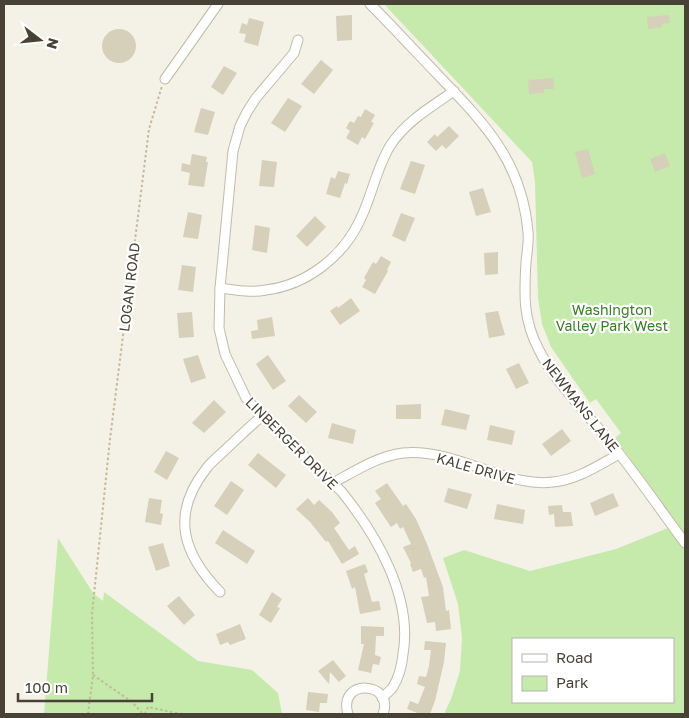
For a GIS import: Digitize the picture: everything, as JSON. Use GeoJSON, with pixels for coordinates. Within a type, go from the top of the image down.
{"type":"FeatureCollection","features":[{"type":"Feature","properties":{"kind":"street"},"geometry":{"type":"LineString","coordinates":[[165,79],[218,4]]}},
{"type":"Feature","properties":{"kind":"street","name":"NEWMANS LANE"},"geometry":{"type":"LineString","coordinates":[[370,4],[489,130],[514,173],[522,198],[528,233],[524,295],[527,316],[538,350],[549,367],[619,454],[685,543]]}},
{"type":"Feature","properties":{"kind":"street","name":"LINBERGER DRIVE"},"geometry":{"type":"LineString","coordinates":[[298,40],[294,53],[256,98],[240,126],[233,151],[220,288],[219,328],[225,354],[246,398],[352,504],[376,541],[387,565],[401,601],[405,622],[405,646],[402,663],[393,687],[382,698]]}},
{"type":"Feature","properties":{"kind":"street"},"geometry":{"type":"LineString","coordinates":[[220,288],[250,292],[283,286],[299,280],[323,266],[335,256],[360,220],[375,176],[390,146],[408,124],[454,91]]}},
{"type":"Feature","properties":{"kind":"street"},"geometry":{"type":"LineString","coordinates":[[220,592],[199,569],[191,552],[185,534],[185,517],[189,500],[206,468],[262,416]]}},
{"type":"Feature","properties":{"kind":"street","name":"KALE DRIVE"},"geometry":{"type":"LineString","coordinates":[[333,483],[368,464],[402,453],[415,452],[446,457],[513,479],[532,482],[554,482],[572,478],[619,454]]}},
{"type":"Feature","properties":{"kind":"street"},"geometry":{"type":"LineString","coordinates":[[348,714],[347,700],[355,690],[361,688],[373,689],[382,698],[384,704],[383,714]]}},
{"type":"Feature","properties":{"kind":"path","name":"LOGAN ROAD"},"geometry":{"type":"LineString","coordinates":[[88,714],[93,675],[92,614],[110,438],[149,128],[158,94],[165,79]]}},
{"type":"Feature","properties":{"kind":"path"},"geometry":{"type":"LineString","coordinates":[[93,675],[132,702],[144,714],[148,707],[180,714]]}},
{"type":"Feature","properties":{"kind":"green space","name":"Washington Valley Park West"},"geometry":{"type":"Polygon","coordinates":[[[384,4],[685,4],[685,714],[444,714],[460,671],[462,638],[458,604],[443,558],[464,550],[530,571],[616,549],[673,526],[676,531],[680,528],[615,438],[621,433],[596,399],[590,403],[551,347],[542,324],[538,298],[535,182],[532,162],[384,4]]]}},
{"type":"Feature","properties":{"kind":"green space"},"geometry":{"type":"Polygon","coordinates":[[[58,538],[93,593],[103,601],[104,592],[198,661],[252,670],[278,693],[282,714],[44,714],[58,538]]]}},
{"type":"Feature","properties":{"kind":"building"},"geometry":{"type":"Polygon","coordinates":[[[352,15],[352,40],[337,41],[336,16],[352,15]]]}},
{"type":"Feature","properties":{"kind":"building"},"geometry":{"type":"Polygon","coordinates":[[[669,15],[670,23],[662,24],[662,27],[648,29],[647,17],[669,15]]]}},
{"type":"Feature","properties":{"kind":"building"},"geometry":{"type":"Polygon","coordinates":[[[249,18],[264,22],[258,46],[244,42],[246,34],[239,33],[242,23],[247,25],[249,18]]]}},
{"type":"Feature","properties":{"kind":"building"},"geometry":{"type":"Polygon","coordinates":[[[119,29],[126,30],[131,34],[135,39],[135,53],[131,58],[126,62],[119,63],[112,62],[107,58],[103,53],[102,46],[103,39],[107,34],[112,30],[119,29]]]}},
{"type":"Feature","properties":{"kind":"building"},"geometry":{"type":"Polygon","coordinates":[[[321,60],[333,70],[314,94],[301,84],[321,60]]]}},
{"type":"Feature","properties":{"kind":"building"},"geometry":{"type":"Polygon","coordinates":[[[224,66],[237,73],[223,95],[211,87],[224,66]]]}},
{"type":"Feature","properties":{"kind":"building"},"geometry":{"type":"Polygon","coordinates":[[[553,78],[554,89],[544,89],[544,93],[529,94],[528,80],[553,78]]]}},
{"type":"Feature","properties":{"kind":"building"},"geometry":{"type":"Polygon","coordinates":[[[288,98],[302,106],[285,132],[271,123],[288,98]]]}},
{"type":"Feature","properties":{"kind":"building"},"geometry":{"type":"Polygon","coordinates":[[[201,108],[215,112],[208,135],[194,132],[201,108]]]}},
{"type":"Feature","properties":{"kind":"building"},"geometry":{"type":"Polygon","coordinates":[[[365,109],[375,115],[371,122],[374,123],[365,139],[362,137],[358,145],[346,138],[350,131],[346,128],[350,121],[354,123],[358,116],[361,117],[365,109]]]}},
{"type":"Feature","properties":{"kind":"building"},"geometry":{"type":"Polygon","coordinates":[[[449,126],[459,136],[446,149],[442,145],[436,151],[427,142],[435,134],[437,137],[449,126]]]}},
{"type":"Feature","properties":{"kind":"building"},"geometry":{"type":"Polygon","coordinates":[[[588,149],[595,174],[582,178],[575,152],[588,149]]]}},
{"type":"Feature","properties":{"kind":"building"},"geometry":{"type":"Polygon","coordinates":[[[665,153],[670,166],[655,172],[650,159],[665,153]]]}},
{"type":"Feature","properties":{"kind":"building"},"geometry":{"type":"Polygon","coordinates":[[[192,154],[207,157],[204,187],[188,185],[190,173],[181,171],[182,163],[190,165],[192,154]]]}},
{"type":"Feature","properties":{"kind":"building"},"geometry":{"type":"Polygon","coordinates":[[[262,160],[277,162],[274,187],[259,186],[262,160]]]}},
{"type":"Feature","properties":{"kind":"building"},"geometry":{"type":"Polygon","coordinates":[[[411,161],[425,165],[415,194],[400,189],[411,161]]]}},
{"type":"Feature","properties":{"kind":"building"},"geometry":{"type":"Polygon","coordinates":[[[338,171],[350,174],[340,198],[326,194],[331,177],[335,179],[338,171]]]}},
{"type":"Feature","properties":{"kind":"building"},"geometry":{"type":"Polygon","coordinates":[[[483,188],[491,212],[476,216],[469,192],[483,188]]]}},
{"type":"Feature","properties":{"kind":"building"},"geometry":{"type":"Polygon","coordinates":[[[188,212],[202,215],[198,239],[183,237],[188,212]]]}},
{"type":"Feature","properties":{"kind":"building"},"geometry":{"type":"Polygon","coordinates":[[[401,213],[415,218],[405,242],[392,236],[401,213]]]}},
{"type":"Feature","properties":{"kind":"building"},"geometry":{"type":"Polygon","coordinates":[[[315,216],[326,227],[307,247],[296,236],[315,216]]]}},
{"type":"Feature","properties":{"kind":"building"},"geometry":{"type":"Polygon","coordinates":[[[255,225],[270,228],[267,253],[252,250],[255,225]]]}},
{"type":"Feature","properties":{"kind":"building"},"geometry":{"type":"Polygon","coordinates":[[[498,252],[498,274],[485,275],[484,253],[498,252]]]}},
{"type":"Feature","properties":{"kind":"building"},"geometry":{"type":"Polygon","coordinates":[[[381,256],[391,262],[375,294],[362,287],[366,280],[364,278],[373,262],[376,264],[381,256]]]}},
{"type":"Feature","properties":{"kind":"building"},"geometry":{"type":"Polygon","coordinates":[[[182,265],[196,267],[193,292],[178,290],[182,265]]]}},
{"type":"Feature","properties":{"kind":"building"},"geometry":{"type":"Polygon","coordinates":[[[351,298],[360,311],[340,325],[330,311],[337,306],[338,308],[351,298]]]}},
{"type":"Feature","properties":{"kind":"building"},"geometry":{"type":"Polygon","coordinates":[[[498,311],[505,335],[489,338],[485,313],[498,311]]]}},
{"type":"Feature","properties":{"kind":"building"},"geometry":{"type":"Polygon","coordinates":[[[192,312],[194,337],[179,338],[177,313],[192,312]]]}},
{"type":"Feature","properties":{"kind":"building"},"geometry":{"type":"Polygon","coordinates":[[[272,317],[275,336],[252,339],[251,331],[258,330],[257,320],[272,317]]]}},
{"type":"Feature","properties":{"kind":"building"},"geometry":{"type":"Polygon","coordinates":[[[198,355],[206,378],[191,383],[183,359],[198,355]]]}},
{"type":"Feature","properties":{"kind":"building"},"geometry":{"type":"Polygon","coordinates":[[[268,355],[286,381],[273,390],[256,364],[268,355]]]}},
{"type":"Feature","properties":{"kind":"building"},"geometry":{"type":"Polygon","coordinates":[[[519,363],[529,383],[516,389],[506,369],[519,363]]]}},
{"type":"Feature","properties":{"kind":"building"},"geometry":{"type":"Polygon","coordinates":[[[299,395],[317,412],[306,423],[288,406],[299,395]]]}},
{"type":"Feature","properties":{"kind":"building"},"geometry":{"type":"Polygon","coordinates":[[[214,400],[226,412],[204,433],[192,423],[214,400]]]}},
{"type":"Feature","properties":{"kind":"building"},"geometry":{"type":"Polygon","coordinates":[[[421,404],[421,419],[396,419],[396,405],[421,404]]]}},
{"type":"Feature","properties":{"kind":"building"},"geometry":{"type":"Polygon","coordinates":[[[445,409],[470,415],[466,430],[441,425],[445,409]]]}},
{"type":"Feature","properties":{"kind":"building"},"geometry":{"type":"Polygon","coordinates":[[[332,423],[356,430],[353,444],[328,438],[332,423]]]}},
{"type":"Feature","properties":{"kind":"building"},"geometry":{"type":"Polygon","coordinates":[[[490,425],[515,431],[512,445],[487,440],[490,425]]]}},
{"type":"Feature","properties":{"kind":"building"},"geometry":{"type":"Polygon","coordinates":[[[562,429],[571,441],[551,456],[542,444],[562,429]]]}},
{"type":"Feature","properties":{"kind":"building"},"geometry":{"type":"Polygon","coordinates":[[[166,451],[179,458],[167,480],[154,472],[166,451]]]}},
{"type":"Feature","properties":{"kind":"building"},"geometry":{"type":"Polygon","coordinates":[[[258,453],[286,475],[276,488],[248,465],[258,453]]]}},
{"type":"Feature","properties":{"kind":"building"},"geometry":{"type":"Polygon","coordinates":[[[231,481],[244,490],[227,515],[214,506],[231,481]]]}},
{"type":"Feature","properties":{"kind":"building"},"geometry":{"type":"Polygon","coordinates":[[[387,483],[403,506],[406,504],[416,519],[427,544],[443,587],[446,611],[449,610],[451,629],[436,631],[435,622],[427,623],[421,597],[429,596],[426,577],[424,578],[421,569],[413,572],[403,547],[411,544],[403,527],[400,529],[397,523],[391,527],[375,503],[381,499],[375,491],[387,483]]]}},
{"type":"Feature","properties":{"kind":"building"},"geometry":{"type":"Polygon","coordinates":[[[448,488],[472,494],[467,509],[444,502],[448,488]]]}},
{"type":"Feature","properties":{"kind":"building"},"geometry":{"type":"Polygon","coordinates":[[[613,493],[619,506],[595,516],[590,503],[613,493]]]}},
{"type":"Feature","properties":{"kind":"building"},"geometry":{"type":"Polygon","coordinates":[[[149,498],[162,500],[160,513],[163,514],[161,525],[145,522],[149,498]]]}},
{"type":"Feature","properties":{"kind":"building"},"geometry":{"type":"Polygon","coordinates":[[[308,498],[314,505],[319,500],[332,512],[340,523],[334,528],[349,550],[355,546],[359,554],[342,564],[328,541],[326,542],[310,522],[296,509],[308,498]]]}},
{"type":"Feature","properties":{"kind":"building"},"geometry":{"type":"Polygon","coordinates":[[[497,504],[525,510],[523,524],[494,519],[497,504]]]}},
{"type":"Feature","properties":{"kind":"building"},"geometry":{"type":"Polygon","coordinates":[[[562,505],[563,512],[571,512],[573,526],[555,527],[554,514],[549,515],[548,506],[562,505]]]}},
{"type":"Feature","properties":{"kind":"building"},"geometry":{"type":"Polygon","coordinates":[[[223,530],[255,551],[247,564],[215,543],[223,530]]]}},
{"type":"Feature","properties":{"kind":"building"},"geometry":{"type":"Polygon","coordinates":[[[163,543],[170,566],[156,571],[148,547],[163,543]]]}},
{"type":"Feature","properties":{"kind":"building"},"geometry":{"type":"Polygon","coordinates":[[[365,564],[368,572],[364,574],[372,602],[379,601],[381,610],[360,614],[355,587],[352,589],[346,571],[365,564]]]}},
{"type":"Feature","properties":{"kind":"building"},"geometry":{"type":"Polygon","coordinates":[[[272,592],[282,599],[277,607],[280,608],[271,623],[259,615],[272,592]]]}},
{"type":"Feature","properties":{"kind":"building"},"geometry":{"type":"Polygon","coordinates":[[[179,596],[195,615],[184,625],[167,606],[179,596]]]}},
{"type":"Feature","properties":{"kind":"building"},"geometry":{"type":"Polygon","coordinates":[[[240,624],[246,639],[230,645],[228,642],[220,645],[216,634],[240,624]]]}},
{"type":"Feature","properties":{"kind":"building"},"geometry":{"type":"Polygon","coordinates":[[[361,626],[384,627],[384,636],[376,636],[375,655],[381,657],[379,665],[373,664],[371,673],[358,670],[364,644],[361,644],[361,626]]]}},
{"type":"Feature","properties":{"kind":"building"},"geometry":{"type":"Polygon","coordinates":[[[425,641],[446,643],[444,662],[435,701],[430,714],[420,714],[407,709],[410,701],[418,704],[425,687],[417,684],[419,676],[426,677],[429,666],[431,650],[424,650],[425,641]]]}},
{"type":"Feature","properties":{"kind":"building"},"geometry":{"type":"Polygon","coordinates":[[[333,660],[346,676],[339,682],[330,672],[329,684],[318,671],[333,660]]]}},
{"type":"Feature","properties":{"kind":"building"},"geometry":{"type":"Polygon","coordinates":[[[308,692],[328,694],[327,703],[320,703],[319,712],[306,710],[308,692]]]}}]}
